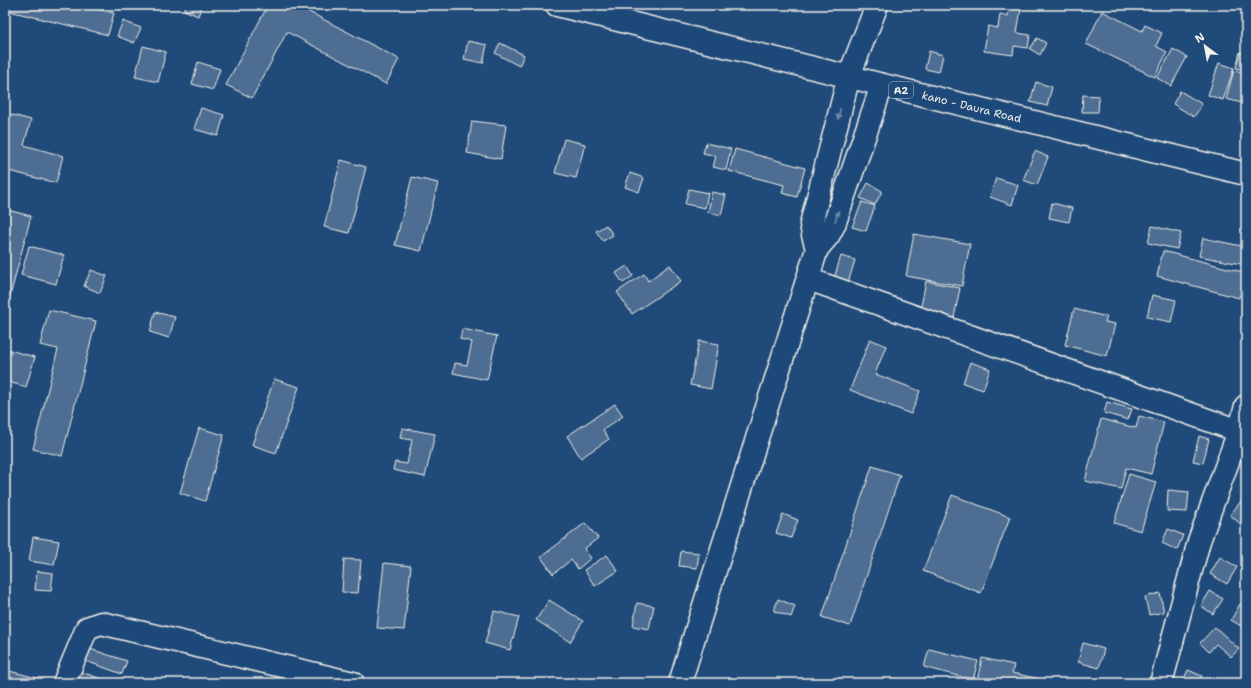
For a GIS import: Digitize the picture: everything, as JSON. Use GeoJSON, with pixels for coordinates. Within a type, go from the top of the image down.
{"type":"FeatureCollection","features":[{"type":"Feature","properties":{"kind":"main road","name":"kano - Daura Road"},"geometry":{"type":"LineString","coordinates":[[557,5],[1246,174]]}},
{"type":"Feature","properties":{"kind":"main road"},"geometry":{"type":"LineString","coordinates":[[817,249],[812,235],[811,224],[849,76],[877,5]]}},
{"type":"Feature","properties":{"kind":"main road"},"geometry":{"type":"LineString","coordinates":[[680,683],[817,249],[828,236],[834,225],[882,85]]}},
{"type":"Feature","properties":{"kind":"main road"},"geometry":{"type":"LineString","coordinates":[[808,279],[1239,431]]}},
{"type":"Feature","properties":{"kind":"main road"},"geometry":{"type":"LineString","coordinates":[[1161,683],[1199,541],[1239,431],[1246,406]]}},
{"type":"Feature","properties":{"kind":"main road"},"geometry":{"type":"LineString","coordinates":[[64,683],[87,628],[101,623],[353,683]]}},
{"type":"Feature","properties":{"kind":"building"},"geometry":{"type":"Polygon","coordinates":[[[5,5],[80,5],[114,13],[108,35],[5,10],[5,5]]]}},
{"type":"Feature","properties":{"kind":"building"},"geometry":{"type":"Polygon","coordinates":[[[186,5],[202,5],[198,16],[184,10],[186,5]]]}},
{"type":"Feature","properties":{"kind":"building"},"geometry":{"type":"Polygon","coordinates":[[[268,5],[296,5],[399,59],[386,84],[287,32],[252,98],[226,85],[268,5]]]}},
{"type":"Feature","properties":{"kind":"building"},"geometry":{"type":"Polygon","coordinates":[[[1010,6],[1021,8],[1017,33],[1030,35],[1028,48],[1014,46],[1013,55],[984,51],[988,26],[998,28],[1000,14],[1008,16],[1010,6]]]}},
{"type":"Feature","properties":{"kind":"building"},"geometry":{"type":"Polygon","coordinates":[[[1102,11],[1142,31],[1145,25],[1162,33],[1156,46],[1167,52],[1155,77],[1086,44],[1102,11]]]}},
{"type":"Feature","properties":{"kind":"building"},"geometry":{"type":"Polygon","coordinates":[[[123,21],[141,28],[134,43],[117,36],[123,21]]]}},
{"type":"Feature","properties":{"kind":"building"},"geometry":{"type":"Polygon","coordinates":[[[1037,38],[1046,43],[1040,55],[1030,49],[1037,38]]]}},
{"type":"Feature","properties":{"kind":"building"},"geometry":{"type":"Polygon","coordinates":[[[468,41],[487,45],[483,63],[464,59],[468,41]]]}},
{"type":"Feature","properties":{"kind":"building"},"geometry":{"type":"Polygon","coordinates":[[[500,43],[524,55],[519,66],[495,53],[500,43]]]}},
{"type":"Feature","properties":{"kind":"building"},"geometry":{"type":"Polygon","coordinates":[[[143,46],[166,52],[158,82],[135,77],[143,46]]]}},
{"type":"Feature","properties":{"kind":"building"},"geometry":{"type":"Polygon","coordinates":[[[1173,49],[1187,57],[1171,86],[1157,78],[1173,49]]]}},
{"type":"Feature","properties":{"kind":"building"},"geometry":{"type":"Polygon","coordinates":[[[929,51],[943,55],[939,72],[925,69],[929,51]]]}},
{"type":"Feature","properties":{"kind":"building"},"geometry":{"type":"Polygon","coordinates":[[[1240,52],[1246,54],[1246,70],[1236,68],[1240,52]]]}},
{"type":"Feature","properties":{"kind":"building"},"geometry":{"type":"Polygon","coordinates":[[[198,62],[220,69],[213,90],[192,84],[198,62]]]}},
{"type":"Feature","properties":{"kind":"building"},"geometry":{"type":"Polygon","coordinates":[[[1219,63],[1234,68],[1223,100],[1208,95],[1219,63]]]}},
{"type":"Feature","properties":{"kind":"building"},"geometry":{"type":"Polygon","coordinates":[[[1234,70],[1246,73],[1246,104],[1226,99],[1234,70]]]}},
{"type":"Feature","properties":{"kind":"building"},"geometry":{"type":"Polygon","coordinates":[[[1036,82],[1052,87],[1047,106],[1030,102],[1036,82]]]}},
{"type":"Feature","properties":{"kind":"building"},"geometry":{"type":"Polygon","coordinates":[[[1180,91],[1202,104],[1194,117],[1173,104],[1180,91]]]}},
{"type":"Feature","properties":{"kind":"building"},"geometry":{"type":"Polygon","coordinates":[[[1083,95],[1099,96],[1098,112],[1082,112],[1083,95]]]}},
{"type":"Feature","properties":{"kind":"building"},"geometry":{"type":"Polygon","coordinates":[[[201,108],[224,115],[218,136],[194,129],[201,108]]]}},
{"type":"Feature","properties":{"kind":"building"},"geometry":{"type":"Polygon","coordinates":[[[5,113],[31,120],[24,145],[63,156],[56,183],[5,170],[5,113]]]}},
{"type":"Feature","properties":{"kind":"building"},"geometry":{"type":"Polygon","coordinates":[[[472,121],[506,125],[501,159],[467,153],[472,121]]]}},
{"type":"Feature","properties":{"kind":"building"},"geometry":{"type":"Polygon","coordinates":[[[564,139],[585,144],[576,178],[555,173],[564,139]]]}},
{"type":"Feature","properties":{"kind":"building"},"geometry":{"type":"Polygon","coordinates":[[[706,143],[731,149],[726,170],[713,167],[716,156],[703,153],[706,143]]]}},
{"type":"Feature","properties":{"kind":"building"},"geometry":{"type":"Polygon","coordinates":[[[735,149],[805,168],[797,197],[782,193],[784,185],[729,171],[735,149]]]}},
{"type":"Feature","properties":{"kind":"building"},"geometry":{"type":"Polygon","coordinates":[[[1035,151],[1048,157],[1037,185],[1023,180],[1035,151]]]}},
{"type":"Feature","properties":{"kind":"building"},"geometry":{"type":"Polygon","coordinates":[[[341,160],[366,167],[349,233],[324,227],[341,160]]]}},
{"type":"Feature","properties":{"kind":"building"},"geometry":{"type":"Polygon","coordinates":[[[630,173],[644,178],[639,192],[625,187],[630,173]]]}},
{"type":"Feature","properties":{"kind":"building"},"geometry":{"type":"Polygon","coordinates":[[[412,177],[438,183],[421,251],[395,245],[412,177]]]}},
{"type":"Feature","properties":{"kind":"building"},"geometry":{"type":"Polygon","coordinates":[[[996,178],[1018,185],[1012,205],[990,197],[996,178]]]}},
{"type":"Feature","properties":{"kind":"building"},"geometry":{"type":"Polygon","coordinates":[[[868,183],[882,191],[875,205],[860,198],[868,183]]]}},
{"type":"Feature","properties":{"kind":"building"},"geometry":{"type":"Polygon","coordinates":[[[689,189],[708,193],[705,208],[685,204],[689,189]]]}},
{"type":"Feature","properties":{"kind":"building"},"geometry":{"type":"Polygon","coordinates":[[[712,192],[726,195],[721,215],[708,212],[712,192]]]}},
{"type":"Feature","properties":{"kind":"building"},"geometry":{"type":"Polygon","coordinates":[[[862,202],[875,206],[866,231],[852,227],[862,202]]]}},
{"type":"Feature","properties":{"kind":"building"},"geometry":{"type":"Polygon","coordinates":[[[1052,203],[1072,208],[1069,222],[1049,218],[1052,203]]]}},
{"type":"Feature","properties":{"kind":"building"},"geometry":{"type":"Polygon","coordinates":[[[7,210],[31,216],[8,304],[5,304],[5,218],[7,210]]]}},
{"type":"Feature","properties":{"kind":"building"},"geometry":{"type":"Polygon","coordinates":[[[606,225],[613,235],[603,241],[596,231],[606,225]]]}},
{"type":"Feature","properties":{"kind":"building"},"geometry":{"type":"Polygon","coordinates":[[[1152,226],[1181,233],[1177,249],[1148,243],[1152,226]]]}},
{"type":"Feature","properties":{"kind":"building"},"geometry":{"type":"Polygon","coordinates":[[[914,234],[970,244],[962,286],[906,276],[914,234]]]}},
{"type":"Feature","properties":{"kind":"building"},"geometry":{"type":"Polygon","coordinates":[[[1203,238],[1246,247],[1246,265],[1199,256],[1203,238]]]}},
{"type":"Feature","properties":{"kind":"building"},"geometry":{"type":"Polygon","coordinates":[[[29,246],[64,255],[56,284],[21,275],[29,246]]]}},
{"type":"Feature","properties":{"kind":"building"},"geometry":{"type":"Polygon","coordinates":[[[1163,251],[1246,273],[1239,298],[1157,276],[1163,251]]]}},
{"type":"Feature","properties":{"kind":"building"},"geometry":{"type":"Polygon","coordinates":[[[841,256],[855,260],[844,296],[830,291],[841,256]]]}},
{"type":"Feature","properties":{"kind":"building"},"geometry":{"type":"Polygon","coordinates":[[[670,265],[681,281],[632,314],[617,292],[644,274],[648,281],[670,265]]]}},
{"type":"Feature","properties":{"kind":"building"},"geometry":{"type":"Polygon","coordinates":[[[627,266],[633,276],[623,283],[616,273],[627,266]]]}},
{"type":"Feature","properties":{"kind":"building"},"geometry":{"type":"Polygon","coordinates":[[[91,270],[107,276],[100,293],[84,286],[91,270]]]}},
{"type":"Feature","properties":{"kind":"building"},"geometry":{"type":"Polygon","coordinates":[[[926,281],[960,288],[954,318],[920,311],[926,281]]]}},
{"type":"Feature","properties":{"kind":"building"},"geometry":{"type":"Polygon","coordinates":[[[1152,295],[1176,300],[1171,322],[1147,317],[1152,295]]]}},
{"type":"Feature","properties":{"kind":"building"},"geometry":{"type":"Polygon","coordinates":[[[1074,309],[1107,317],[1105,322],[1115,324],[1107,356],[1065,345],[1074,309]]]}},
{"type":"Feature","properties":{"kind":"building"},"geometry":{"type":"Polygon","coordinates":[[[49,310],[96,321],[62,456],[33,449],[58,349],[40,345],[49,310]]]}},
{"type":"Feature","properties":{"kind":"building"},"geometry":{"type":"Polygon","coordinates":[[[155,312],[175,317],[169,338],[150,332],[155,312]]]}},
{"type":"Feature","properties":{"kind":"building"},"geometry":{"type":"Polygon","coordinates":[[[462,329],[497,336],[487,380],[453,373],[455,363],[467,365],[472,342],[460,339],[462,329]]]}},
{"type":"Feature","properties":{"kind":"building"},"geometry":{"type":"Polygon","coordinates":[[[870,339],[886,346],[875,374],[920,391],[911,414],[850,390],[870,339]]]}},
{"type":"Feature","properties":{"kind":"building"},"geometry":{"type":"Polygon","coordinates":[[[699,341],[719,344],[711,389],[690,385],[699,341]]]}},
{"type":"Feature","properties":{"kind":"building"},"geometry":{"type":"Polygon","coordinates":[[[5,349],[35,357],[26,387],[5,381],[5,349]]]}},
{"type":"Feature","properties":{"kind":"building"},"geometry":{"type":"Polygon","coordinates":[[[970,362],[990,369],[983,390],[963,383],[970,362]]]}},
{"type":"Feature","properties":{"kind":"building"},"geometry":{"type":"Polygon","coordinates":[[[274,379],[299,387],[276,453],[252,445],[274,379]]]}},
{"type":"Feature","properties":{"kind":"building"},"geometry":{"type":"Polygon","coordinates":[[[1107,402],[1132,409],[1128,420],[1104,413],[1107,402]]]}},
{"type":"Feature","properties":{"kind":"building"},"geometry":{"type":"Polygon","coordinates":[[[615,404],[623,416],[603,430],[609,439],[581,458],[567,436],[615,404]]]}},
{"type":"Feature","properties":{"kind":"building"},"geometry":{"type":"Polygon","coordinates":[[[1139,416],[1164,422],[1151,474],[1126,468],[1121,489],[1085,481],[1101,419],[1136,428],[1139,416]]]}},
{"type":"Feature","properties":{"kind":"building"},"geometry":{"type":"Polygon","coordinates":[[[199,428],[224,435],[205,501],[180,493],[199,428]]]}},
{"type":"Feature","properties":{"kind":"building"},"geometry":{"type":"Polygon","coordinates":[[[402,428],[435,434],[425,477],[393,470],[395,462],[407,464],[412,440],[400,438],[402,428]]]}},
{"type":"Feature","properties":{"kind":"building"},"geometry":{"type":"Polygon","coordinates":[[[1199,436],[1209,439],[1203,463],[1193,461],[1199,436]]]}},
{"type":"Feature","properties":{"kind":"building"},"geometry":{"type":"Polygon","coordinates":[[[872,466],[900,475],[850,626],[822,617],[872,466]]]}},
{"type":"Feature","properties":{"kind":"building"},"geometry":{"type":"Polygon","coordinates":[[[1129,474],[1156,482],[1141,531],[1114,523],[1129,474]]]}},
{"type":"Feature","properties":{"kind":"building"},"geometry":{"type":"Polygon","coordinates":[[[1168,490],[1189,492],[1187,512],[1167,511],[1168,490]]]}},
{"type":"Feature","properties":{"kind":"building"},"geometry":{"type":"Polygon","coordinates":[[[952,495],[1010,517],[981,593],[923,571],[952,495]]]}},
{"type":"Feature","properties":{"kind":"building"},"geometry":{"type":"Polygon","coordinates":[[[1246,495],[1246,522],[1243,526],[1230,515],[1246,495]]]}},
{"type":"Feature","properties":{"kind":"building"},"geometry":{"type":"Polygon","coordinates":[[[783,514],[798,520],[791,538],[776,533],[783,514]]]}},
{"type":"Feature","properties":{"kind":"building"},"geometry":{"type":"Polygon","coordinates":[[[585,523],[598,538],[584,549],[591,558],[578,569],[571,560],[553,574],[541,557],[585,523]]]}},
{"type":"Feature","properties":{"kind":"building"},"geometry":{"type":"Polygon","coordinates":[[[1168,529],[1183,535],[1177,550],[1162,543],[1168,529]]]}},
{"type":"Feature","properties":{"kind":"building"},"geometry":{"type":"Polygon","coordinates":[[[33,537],[59,541],[54,565],[29,561],[33,537]]]}},
{"type":"Feature","properties":{"kind":"building"},"geometry":{"type":"Polygon","coordinates":[[[681,551],[699,553],[697,568],[679,566],[681,551]]]}},
{"type":"Feature","properties":{"kind":"building"},"geometry":{"type":"Polygon","coordinates":[[[607,555],[618,571],[595,586],[584,570],[607,555]]]}},
{"type":"Feature","properties":{"kind":"building"},"geometry":{"type":"Polygon","coordinates":[[[1220,557],[1237,567],[1227,584],[1210,574],[1220,557]]]}},
{"type":"Feature","properties":{"kind":"building"},"geometry":{"type":"Polygon","coordinates":[[[344,559],[361,560],[358,593],[342,592],[344,559]]]}},
{"type":"Feature","properties":{"kind":"building"},"geometry":{"type":"Polygon","coordinates":[[[384,563],[411,566],[404,630],[377,628],[384,563]]]}},
{"type":"Feature","properties":{"kind":"building"},"geometry":{"type":"Polygon","coordinates":[[[37,571],[53,573],[51,591],[35,590],[37,571]]]}},
{"type":"Feature","properties":{"kind":"building"},"geometry":{"type":"Polygon","coordinates":[[[1210,591],[1223,599],[1213,614],[1201,606],[1210,591]]]}},
{"type":"Feature","properties":{"kind":"building"},"geometry":{"type":"Polygon","coordinates":[[[1160,593],[1164,612],[1149,615],[1145,597],[1160,593]]]}},
{"type":"Feature","properties":{"kind":"building"},"geometry":{"type":"Polygon","coordinates":[[[778,599],[795,606],[791,617],[774,611],[778,599]]]}},
{"type":"Feature","properties":{"kind":"building"},"geometry":{"type":"Polygon","coordinates":[[[549,600],[583,621],[570,642],[536,620],[549,600]]]}},
{"type":"Feature","properties":{"kind":"building"},"geometry":{"type":"Polygon","coordinates":[[[637,603],[654,606],[649,629],[633,626],[637,603]]]}},
{"type":"Feature","properties":{"kind":"building"},"geometry":{"type":"Polygon","coordinates":[[[1240,604],[1246,608],[1246,629],[1231,620],[1240,604]]]}},
{"type":"Feature","properties":{"kind":"building"},"geometry":{"type":"Polygon","coordinates":[[[494,611],[519,617],[510,650],[485,643],[494,611]]]}},
{"type":"Feature","properties":{"kind":"building"},"geometry":{"type":"Polygon","coordinates":[[[1215,627],[1239,649],[1231,657],[1216,644],[1209,652],[1200,643],[1215,627]]]}},
{"type":"Feature","properties":{"kind":"building"},"geometry":{"type":"Polygon","coordinates":[[[1083,643],[1104,649],[1099,668],[1078,662],[1083,643]]]}},
{"type":"Feature","properties":{"kind":"building"},"geometry":{"type":"Polygon","coordinates":[[[87,648],[127,661],[122,674],[83,660],[87,648]]]}},
{"type":"Feature","properties":{"kind":"building"},"geometry":{"type":"Polygon","coordinates":[[[929,649],[978,661],[973,680],[924,667],[929,649]]]}},
{"type":"Feature","properties":{"kind":"building"},"geometry":{"type":"Polygon","coordinates":[[[982,658],[1014,665],[1012,673],[1040,679],[1039,683],[987,683],[977,681],[982,658]]]}},
{"type":"Feature","properties":{"kind":"building"},"geometry":{"type":"Polygon","coordinates":[[[5,670],[53,682],[5,683],[5,670]]]}},
{"type":"Feature","properties":{"kind":"building"},"geometry":{"type":"Polygon","coordinates":[[[1188,670],[1202,676],[1199,683],[1189,683],[1183,681],[1188,670]]]}},
{"type":"Feature","properties":{"kind":"building"},"geometry":{"type":"Polygon","coordinates":[[[81,672],[113,683],[77,683],[81,672]]]}},
{"type":"Feature","properties":{"kind":"building"},"geometry":{"type":"Polygon","coordinates":[[[126,681],[149,681],[149,683],[126,683],[126,681]]]}}]}
